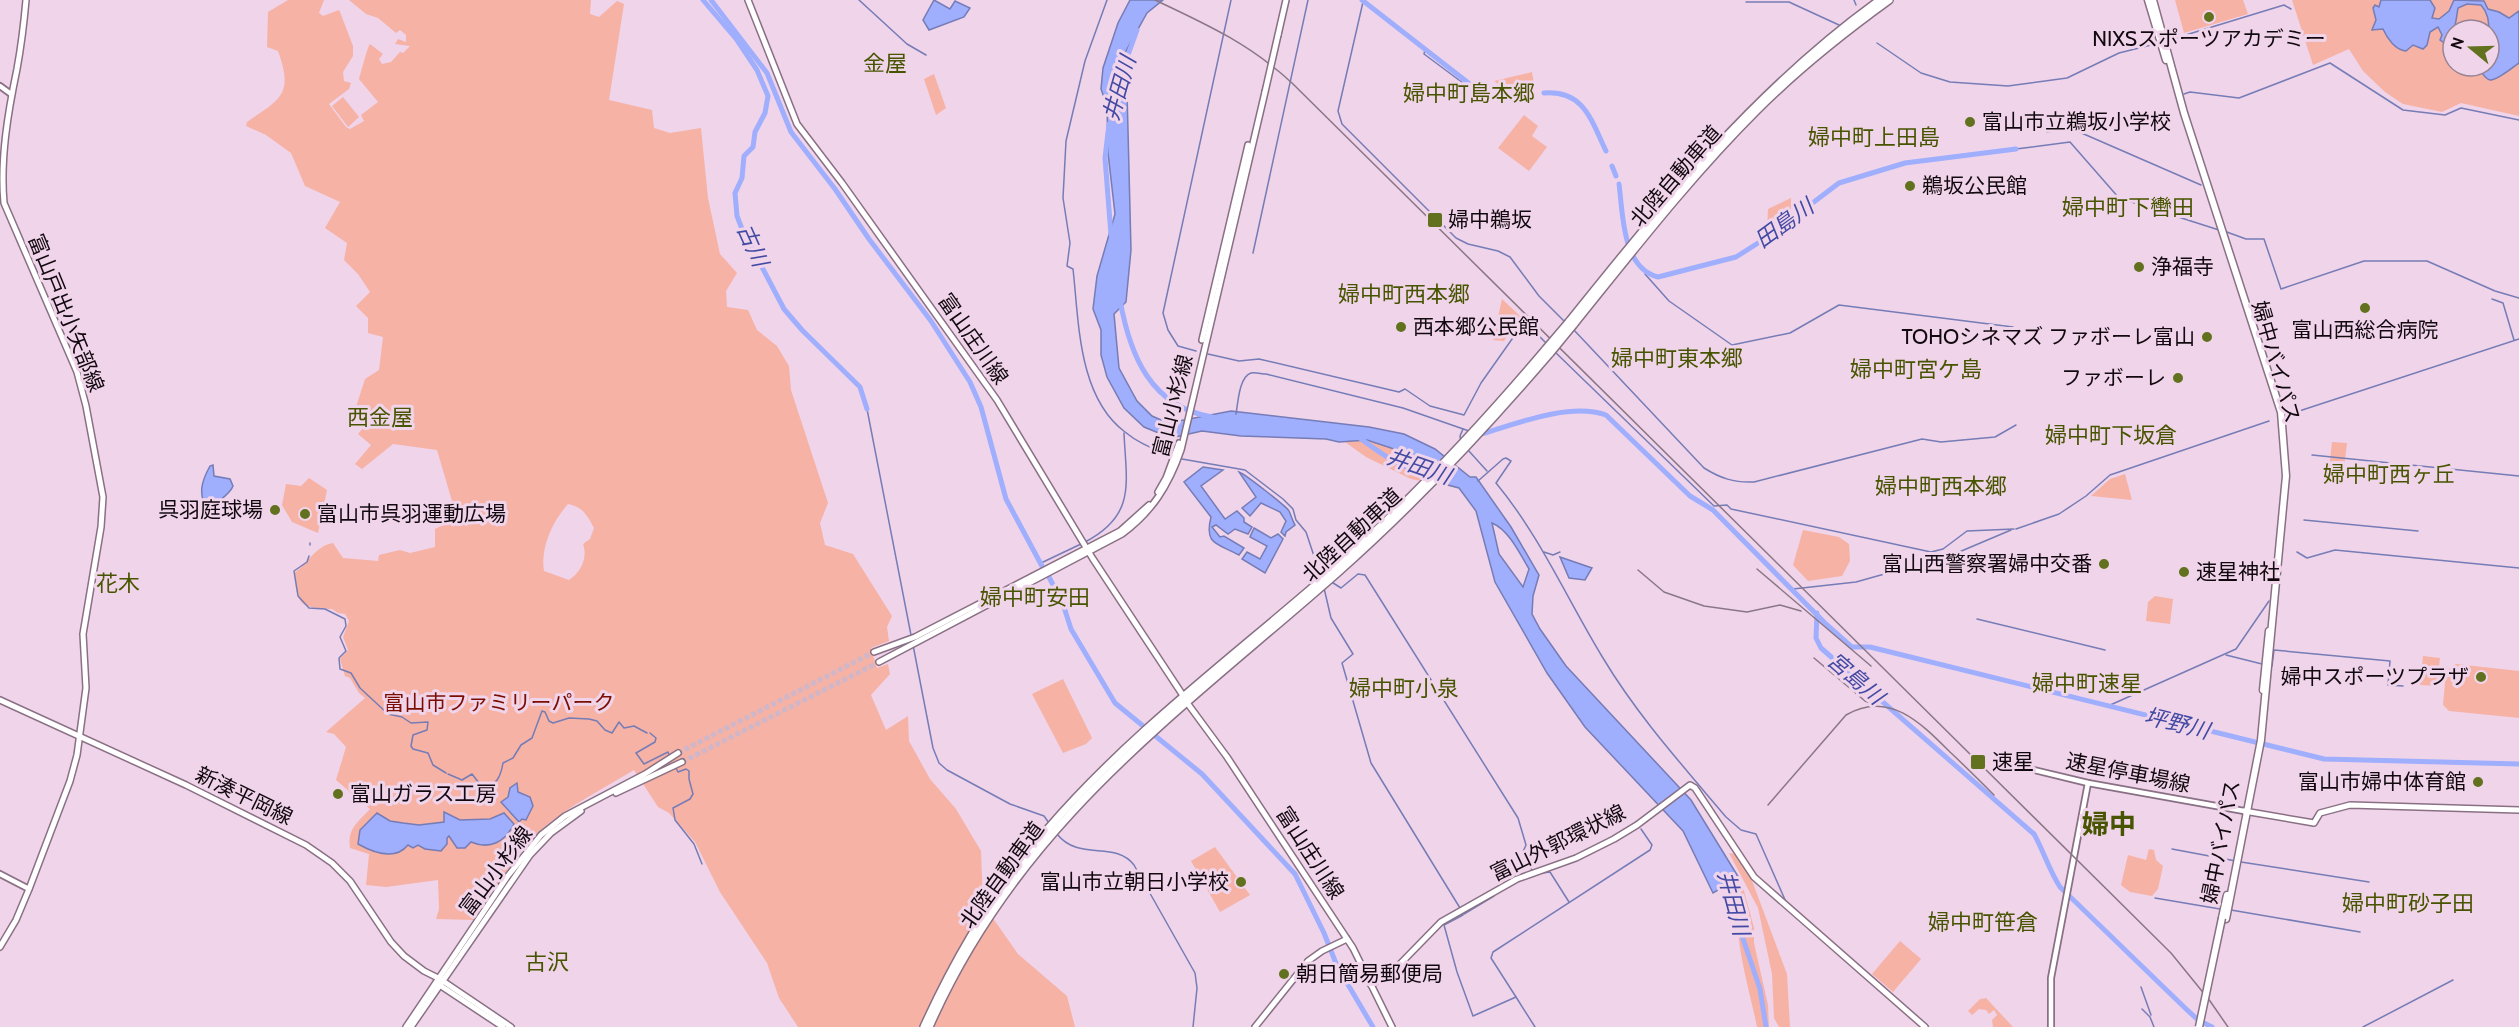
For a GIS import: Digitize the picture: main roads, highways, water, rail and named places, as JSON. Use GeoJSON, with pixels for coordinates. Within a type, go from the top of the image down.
{"type":"FeatureCollection","features":[{"type":"Feature","properties":{"kind":"highway","name":"北陸自動車道"},"geometry":{"type":"LineString","coordinates":[[924,1027],[948,977],[1004,885],[1062,817],[1142,736],[1331,575],[1406,504],[1483,425],[1571,324],[1687,182],[1754,109],[1880,0]]}},
{"type":"Feature","properties":{"kind":"highway","name":"北陸自動車道"},"geometry":{"type":"LineString","coordinates":[[1870,10],[1889,0]]}},
{"type":"Feature","properties":{"kind":"highway","name":"婦中バイパス"},"geometry":{"type":"LineString","coordinates":[[2148,0],[2181,112],[2268,381],[2277,413],[2284,460],[2257,743],[2246,811]]}},
{"type":"Feature","properties":{"kind":"highway","name":"婦中バイパス"},"geometry":{"type":"LineString","coordinates":[[2153,0],[2184,113],[2283,423],[2286,476],[2274,627],[2260,748],[2201,1027]]}},
{"type":"Feature","properties":{"kind":"highway","name":"北陸自動車道"},"geometry":{"type":"LineString","coordinates":[[929,1027],[963,960],[985,923],[1048,833]]}},
{"type":"Feature","properties":{"kind":"main road","name":"富山戸出小矢部線"},"geometry":{"type":"LineString","coordinates":[[0,947],[16,920],[70,781],[80,737],[86,688],[83,634],[101,527],[103,497],[86,406],[77,372],[43,297],[2,194],[2,142],[19,56],[26,0]]}},
{"type":"Feature","properties":{"kind":"main road","name":"富山庄川線"},"geometry":{"type":"LineString","coordinates":[[748,0],[797,124],[984,382],[1088,550],[1182,694]]}},
{"type":"Feature","properties":{"kind":"main road","name":"富山小杉線"},"geometry":{"type":"LineString","coordinates":[[879,662],[916,639],[1088,550],[1120,531],[1147,508],[1166,478],[1179,448],[1284,0]]}},
{"type":"Feature","properties":{"kind":"main road"},"geometry":{"type":"LineString","coordinates":[[0,86],[11,94]]}},
{"type":"Feature","properties":{"kind":"main road","name":"富山小杉線"},"geometry":{"type":"LineString","coordinates":[[874,652],[909,643]]}},
{"type":"Feature","properties":{"kind":"main road","name":"新湊平岡線"},"geometry":{"type":"LineString","coordinates":[[0,700],[186,785],[292,837],[322,855],[350,881],[391,942],[404,956],[503,1027]]}},
{"type":"Feature","properties":{"kind":"main road","name":"富山庄川線"},"geometry":{"type":"LineString","coordinates":[[1188,704],[1233,767],[1347,939],[1392,1027]]}},
{"type":"Feature","properties":{"kind":"main road","name":"富山小杉線"},"geometry":{"type":"LineString","coordinates":[[411,1027],[507,877],[541,835],[565,816],[645,774],[678,753]]}},
{"type":"Feature","properties":{"kind":"main road","name":"富山小杉線"},"geometry":{"type":"LineString","coordinates":[[406,1027],[440,983],[522,866],[551,833],[588,807],[682,762]]}},
{"type":"Feature","properties":{"kind":"main road","name":"速星停車場線"},"geometry":{"type":"LineString","coordinates":[[2006,763],[2088,783],[2246,811]]}},
{"type":"Feature","properties":{"kind":"main road"},"geometry":{"type":"LineString","coordinates":[[2051,1027],[2051,978],[2088,783]]}},
{"type":"Feature","properties":{"kind":"main road","name":"富山外郭環状線"},"geometry":{"type":"LineString","coordinates":[[1371,985],[1399,965],[1428,932],[1441,922],[1517,879],[1596,848],[1637,825],[1690,785],[1695,788],[1754,877],[1925,1027]]}},
{"type":"Feature","properties":{"kind":"main road"},"geometry":{"type":"LineString","coordinates":[[2246,811],[2314,823],[2319,813],[2350,805],[2519,810]]}},
{"type":"Feature","properties":{"kind":"main road"},"geometry":{"type":"LineString","coordinates":[[0,874],[29,889]]}},
{"type":"Feature","properties":{"kind":"main road"},"geometry":{"type":"LineString","coordinates":[[1255,1027],[1308,961],[1347,939]]}},
{"type":"Feature","properties":{"kind":"main road","name":"新湊平岡線"},"geometry":{"type":"LineString","coordinates":[[440,983],[511,1027]]}},
{"type":"Feature","properties":{"kind":"water"},"geometry":{"type":"Polygon","coordinates":[[[934,0],[950,9],[955,1],[970,8],[964,17],[929,30],[923,20],[934,0]]]}},
{"type":"Feature","properties":{"kind":"water"},"geometry":{"type":"Polygon","coordinates":[[[1130,0],[1163,0],[1147,13],[1126,51],[1131,250],[1126,302],[1114,314],[1119,368],[1137,401],[1152,416],[1168,423],[1231,411],[1369,427],[1404,434],[1435,449],[1470,477],[1476,477],[1511,527],[1539,575],[1533,596],[1532,614],[1540,629],[1566,666],[1691,800],[1739,878],[1713,893],[1683,831],[1585,727],[1547,673],[1495,582],[1476,511],[1459,488],[1444,484],[1431,464],[1418,457],[1367,440],[1339,442],[1326,439],[1241,436],[1202,431],[1171,438],[1144,427],[1124,408],[1107,377],[1101,355],[1101,330],[1093,309],[1097,276],[1115,214],[1108,153],[1107,106],[1101,89],[1103,68],[1118,23],[1130,0]],[[1492,523],[1499,554],[1523,587],[1529,569],[1513,543],[1498,526],[1492,523]]]}},
{"type":"Feature","properties":{"kind":"water"},"geometry":{"type":"Polygon","coordinates":[[[2381,0],[2430,0],[2435,8],[2432,18],[2439,19],[2449,11],[2454,0],[2484,1],[2488,9],[2509,18],[2519,11],[2519,63],[2501,76],[2501,18],[2487,18],[2481,5],[2467,4],[2458,8],[2457,18],[2441,18],[2441,33],[2438,27],[2430,32],[2427,45],[2423,49],[2413,45],[2406,51],[2395,46],[2383,29],[2372,30],[2376,20],[2373,8],[2375,5],[2379,7],[2381,0]]]}},
{"type":"Feature","properties":{"kind":"water"},"geometry":{"type":"Polygon","coordinates":[[[213,465],[214,476],[230,479],[233,486],[218,503],[218,513],[210,515],[204,506],[202,489],[207,472],[213,465]]]}},
{"type":"Feature","properties":{"kind":"water"},"geometry":{"type":"Polygon","coordinates":[[[1203,467],[1223,470],[1201,486],[1225,519],[1237,511],[1244,518],[1244,522],[1252,527],[1248,534],[1235,529],[1228,534],[1216,525],[1212,527],[1220,537],[1224,536],[1244,548],[1239,555],[1214,542],[1209,533],[1211,517],[1184,482],[1203,467]]]}},
{"type":"Feature","properties":{"kind":"water"},"geometry":{"type":"Polygon","coordinates":[[[1239,472],[1289,511],[1295,525],[1286,532],[1285,536],[1281,532],[1286,521],[1280,512],[1261,503],[1250,516],[1242,508],[1256,497],[1239,472]]]}},
{"type":"Feature","properties":{"kind":"water"},"geometry":{"type":"Polygon","coordinates":[[[1254,528],[1271,538],[1278,534],[1283,539],[1265,573],[1242,559],[1247,552],[1260,559],[1267,546],[1250,537],[1254,528]]]}},
{"type":"Feature","properties":{"kind":"water"},"geometry":{"type":"Polygon","coordinates":[[[1560,557],[1592,568],[1585,580],[1569,578],[1560,557]]]}},
{"type":"Feature","properties":{"kind":"water"},"geometry":{"type":"Polygon","coordinates":[[[517,783],[518,792],[530,797],[533,806],[526,820],[522,819],[519,822],[501,802],[508,797],[510,788],[517,783]]]}},
{"type":"Feature","properties":{"kind":"water"},"geometry":{"type":"Polygon","coordinates":[[[444,812],[460,820],[490,819],[504,813],[514,824],[506,836],[491,845],[471,842],[465,848],[457,848],[449,836],[447,844],[441,851],[425,849],[418,845],[413,848],[408,845],[397,853],[384,854],[358,844],[360,830],[377,813],[390,821],[419,825],[444,822],[444,812]]]}},
{"type":"Feature","properties":{"kind":"waterway","name":"古川"},"geometry":{"type":"LineString","coordinates":[[703,0],[737,40],[757,70],[768,96],[765,113],[755,132],[753,147],[744,156],[742,178],[735,193],[737,216],[742,229],[784,309],[860,387],[867,409]]}},
{"type":"Feature","properties":{"kind":"waterway"},"geometry":{"type":"LineString","coordinates":[[711,0],[767,73],[791,132],[931,321],[970,382],[981,407],[1006,499],[1043,568]]}},
{"type":"Feature","properties":{"kind":"waterway"},"geometry":{"type":"LineString","coordinates":[[859,0],[907,44],[926,55]]}},
{"type":"Feature","properties":{"kind":"waterway"},"geometry":{"type":"LineString","coordinates":[[1107,0],[1085,61],[1066,141],[1063,198],[1070,243],[1067,266],[1073,269],[1084,357],[1089,379],[1098,399],[1110,417],[1125,432],[1141,443],[1170,456]]}},
{"type":"Feature","properties":{"kind":"waterway"},"geometry":{"type":"LineString","coordinates":[[1196,351],[1178,346],[1168,330],[1163,313],[1231,0]]}},
{"type":"Feature","properties":{"kind":"waterway"},"geometry":{"type":"LineString","coordinates":[[1253,253],[1308,0]]}},
{"type":"Feature","properties":{"kind":"waterway","name":"田島川"},"geometry":{"type":"LineString","coordinates":[[1362,0],[1480,92],[1494,96]]}},
{"type":"Feature","properties":{"kind":"waterway"},"geometry":{"type":"LineString","coordinates":[[1854,0],[1856,5]]}},
{"type":"Feature","properties":{"kind":"waterway"},"geometry":{"type":"LineString","coordinates":[[1363,2],[1338,111],[1342,124],[1456,238],[1510,257],[1539,296],[1565,322]]}},
{"type":"Feature","properties":{"kind":"waterway"},"geometry":{"type":"LineString","coordinates":[[1746,2],[1789,2],[1839,25]]}},
{"type":"Feature","properties":{"kind":"waterway"},"geometry":{"type":"LineString","coordinates":[[2166,41],[2284,5],[2291,9]]}},
{"type":"Feature","properties":{"kind":"waterway","name":"井田川"},"geometry":{"type":"LineString","coordinates":[[1124,66],[1137,30]]}},
{"type":"Feature","properties":{"kind":"waterway"},"geometry":{"type":"LineString","coordinates":[[1877,43],[1921,73],[1950,82],[2008,86],[2067,78],[2119,53],[2159,43]]}},
{"type":"Feature","properties":{"kind":"waterway","name":"田島川"},"geometry":{"type":"LineString","coordinates":[[1425,50],[1424,54],[1475,92],[1479,91]]}},
{"type":"Feature","properties":{"kind":"waterway"},"geometry":{"type":"LineString","coordinates":[[2184,94],[2190,92],[2239,98],[2330,63],[2403,110],[2445,115],[2461,108],[2519,120]]}},
{"type":"Feature","properties":{"kind":"waterway","name":"田島川"},"geometry":{"type":"LineString","coordinates":[[1544,93],[1558,93],[1577,102],[1590,118],[1606,151]]}},
{"type":"Feature","properties":{"kind":"waterway","name":"田島川"},"geometry":{"type":"LineString","coordinates":[[1516,95],[1532,94]]}},
{"type":"Feature","properties":{"kind":"waterway","name":"井田川"},"geometry":{"type":"LineString","coordinates":[[1109,124],[1105,158],[1111,235]]}},
{"type":"Feature","properties":{"kind":"waterway"},"geometry":{"type":"LineString","coordinates":[[2047,132],[2070,128],[2201,185]]}},
{"type":"Feature","properties":{"kind":"waterway"},"geometry":{"type":"LineString","coordinates":[[2016,149],[2070,142],[2119,198],[2219,230]]}},
{"type":"Feature","properties":{"kind":"waterway","name":"田島川"},"geometry":{"type":"LineString","coordinates":[[1619,184],[1626,238],[1631,252],[1646,272],[1658,277],[1736,257],[1769,236],[1839,183],[1905,163],[2016,149]]}},
{"type":"Feature","properties":{"kind":"waterway","name":"田島川"},"geometry":{"type":"LineString","coordinates":[[1612,166],[1616,176]]}},
{"type":"Feature","properties":{"kind":"waterway"},"geometry":{"type":"LineString","coordinates":[[2224,231],[2246,239],[2264,239],[2281,289],[2364,261],[2427,261],[2495,291],[2519,298]]}},
{"type":"Feature","properties":{"kind":"waterway"},"geometry":{"type":"LineString","coordinates":[[1645,274],[1669,301],[1732,345],[1790,333],[1839,305],[2013,327]]}},
{"type":"Feature","properties":{"kind":"waterway"},"geometry":{"type":"LineString","coordinates":[[2492,299],[2503,303],[2514,340]]}},
{"type":"Feature","properties":{"kind":"waterway","name":"井田川"},"geometry":{"type":"LineString","coordinates":[[1120,300],[1130,340],[1147,376],[1173,402],[1191,411],[1212,417]]}},
{"type":"Feature","properties":{"kind":"waterway"},"geometry":{"type":"LineString","coordinates":[[1573,329],[1704,468],[1734,481],[1754,482],[1922,439],[1941,442],[1995,437],[2016,425]]}},
{"type":"Feature","properties":{"kind":"waterway"},"geometry":{"type":"LineString","coordinates":[[1208,354],[1239,361],[1259,359],[1399,392],[1405,389],[1430,406],[1464,415],[1481,383],[1517,332],[1530,330],[1547,344]]}},
{"type":"Feature","properties":{"kind":"waterway"},"geometry":{"type":"LineString","coordinates":[[2287,415],[2519,339]]}},
{"type":"Feature","properties":{"kind":"waterway"},"geometry":{"type":"LineString","coordinates":[[1555,352],[1714,506],[1727,505],[1731,509],[1931,552],[1943,549],[1967,531],[2014,529]]}},
{"type":"Feature","properties":{"kind":"waterway"},"geometry":{"type":"LineString","coordinates":[[1236,414],[1244,380],[1247,375],[1256,373],[1403,408],[1469,431]]}},
{"type":"Feature","properties":{"kind":"waterway"},"geometry":{"type":"LineString","coordinates":[[867,409],[911,635]]}},
{"type":"Feature","properties":{"kind":"waterway","name":"坪野川"},"geometry":{"type":"LineString","coordinates":[[1479,435],[1526,420],[1559,413],[1576,411],[1606,415],[1690,496],[1713,510],[1825,623],[1852,647],[1870,647],[2324,759],[2519,764]]}},
{"type":"Feature","properties":{"kind":"waterway"},"geometry":{"type":"LineString","coordinates":[[2016,529],[2059,514],[2086,496],[2110,475],[2269,421]]}},
{"type":"Feature","properties":{"kind":"waterway"},"geometry":{"type":"LineString","coordinates":[[1461,443],[1460,436],[1463,429]]}},
{"type":"Feature","properties":{"kind":"waterway"},"geometry":{"type":"LineString","coordinates":[[1085,542],[1102,532],[1121,509],[1126,482],[1124,433]]}},
{"type":"Feature","properties":{"kind":"waterway","name":"井田川"},"geometry":{"type":"LineString","coordinates":[[1357,436],[1403,466],[1434,474]]}},
{"type":"Feature","properties":{"kind":"waterway"},"geometry":{"type":"LineString","coordinates":[[1468,450],[1487,471]]}},
{"type":"Feature","properties":{"kind":"waterway"},"geometry":{"type":"LineString","coordinates":[[2312,455],[2519,476]]}},
{"type":"Feature","properties":{"kind":"waterway"},"geometry":{"type":"LineString","coordinates":[[1182,459],[1245,470],[1283,499],[1293,509],[1296,520],[1306,532],[1321,577]]}},
{"type":"Feature","properties":{"kind":"waterway"},"geometry":{"type":"LineString","coordinates":[[1478,481],[1503,459],[1511,461],[1496,483],[1540,546],[1616,679],[1677,759],[1726,817],[1741,830],[1756,834],[1786,902]]}},
{"type":"Feature","properties":{"kind":"waterway"},"geometry":{"type":"LineString","coordinates":[[2304,520],[2418,531]]}},
{"type":"Feature","properties":{"kind":"waterway"},"geometry":{"type":"LineString","coordinates":[[1793,589],[1856,582],[1952,555],[2011,530]]}},
{"type":"Feature","properties":{"kind":"waterway"},"geometry":{"type":"LineString","coordinates":[[1041,563],[1081,544]]}},
{"type":"Feature","properties":{"kind":"waterway"},"geometry":{"type":"LineString","coordinates":[[2297,552],[2307,558],[2335,550],[2519,568]]}},
{"type":"Feature","properties":{"kind":"waterway"},"geometry":{"type":"LineString","coordinates":[[1544,552],[1553,555],[1560,552]]}},
{"type":"Feature","properties":{"kind":"waterway"},"geometry":{"type":"LineString","coordinates":[[309,556],[307,562],[294,571],[298,596],[309,608],[325,609],[345,619],[346,626],[340,637],[346,651],[339,658],[340,669],[351,673],[360,688],[388,714],[402,717],[411,723],[428,722],[427,730],[413,735],[411,746],[413,749],[428,753],[433,765],[446,773]]}},
{"type":"Feature","properties":{"kind":"waterway"},"geometry":{"type":"LineString","coordinates":[[1330,581],[1341,588],[1358,574],[1365,575],[1518,818],[1526,845],[1522,854],[1532,870]]}},
{"type":"Feature","properties":{"kind":"waterway"},"geometry":{"type":"LineString","coordinates":[[1049,577],[1063,604],[1071,629],[1115,703],[1202,774],[1295,874],[1324,933],[1337,966],[1373,1027]]}},
{"type":"Feature","properties":{"kind":"waterway"},"geometry":{"type":"LineString","coordinates":[[1324,588],[1331,618],[1353,654],[1342,663],[1371,763],[1460,908]]}},
{"type":"Feature","properties":{"kind":"waterway"},"geometry":{"type":"LineString","coordinates":[[2108,706],[2236,649],[2269,601]]}},
{"type":"Feature","properties":{"kind":"waterway","name":"宮島川"},"geometry":{"type":"LineString","coordinates":[[1817,613],[1816,638],[1821,648],[2034,834],[2060,887],[2198,1020],[2212,1027]]}},
{"type":"Feature","properties":{"kind":"waterway"},"geometry":{"type":"LineString","coordinates":[[1977,619],[2105,650]]}},
{"type":"Feature","properties":{"kind":"waterway"},"geometry":{"type":"LineString","coordinates":[[913,645],[933,748],[939,763],[947,770],[1010,804],[1044,816],[1049,823]]}},
{"type":"Feature","properties":{"kind":"waterway"},"geometry":{"type":"LineString","coordinates":[[2272,666],[2274,650],[2390,661],[2388,685],[2403,686]]}},
{"type":"Feature","properties":{"kind":"waterway"},"geometry":{"type":"LineString","coordinates":[[2226,655],[2262,664]]}},
{"type":"Feature","properties":{"kind":"waterway"},"geometry":{"type":"LineString","coordinates":[[448,774],[462,780],[472,774],[482,787],[495,783],[503,763],[513,758],[521,745],[532,738],[542,711],[553,723],[569,718],[589,719],[597,721],[605,730],[612,733],[619,722],[624,728],[634,726],[647,733]]}},
{"type":"Feature","properties":{"kind":"waterway"},"geometry":{"type":"LineString","coordinates":[[650,733],[656,738],[655,742],[636,753],[644,764],[668,752],[669,755]]}},
{"type":"Feature","properties":{"kind":"waterway"},"geometry":{"type":"LineString","coordinates":[[676,768],[678,772],[686,769],[689,771],[693,794],[690,799],[673,808],[675,820],[694,844],[702,864]]}},
{"type":"Feature","properties":{"kind":"waterway"},"geometry":{"type":"LineString","coordinates":[[1462,912],[1463,915],[1444,925],[1457,972],[1473,1016],[1516,997],[1491,958],[1493,952],[1650,850],[1652,845],[1641,829]]}},
{"type":"Feature","properties":{"kind":"waterway"},"geometry":{"type":"LineString","coordinates":[[1057,834],[1076,847],[1117,854],[1134,865],[1195,973],[1197,988],[1193,1027]]}},
{"type":"Feature","properties":{"kind":"waterway"},"geometry":{"type":"LineString","coordinates":[[2172,849],[2236,861]]}},
{"type":"Feature","properties":{"kind":"waterway"},"geometry":{"type":"LineString","coordinates":[[2241,862],[2369,882]]}},
{"type":"Feature","properties":{"kind":"waterway"},"geometry":{"type":"LineString","coordinates":[[1534,874],[1550,872],[1569,902]]}},
{"type":"Feature","properties":{"kind":"waterway","name":"井田川"},"geometry":{"type":"LineString","coordinates":[[1727,878],[1734,912],[1760,989],[1766,1027]]}},
{"type":"Feature","properties":{"kind":"waterway"},"geometry":{"type":"LineString","coordinates":[[1464,914],[1494,896]]}},
{"type":"Feature","properties":{"kind":"waterway"},"geometry":{"type":"LineString","coordinates":[[2155,898],[2220,909]]}},
{"type":"Feature","properties":{"kind":"waterway"},"geometry":{"type":"LineString","coordinates":[[2231,910],[2360,932]]}},
{"type":"Feature","properties":{"kind":"waterway"},"geometry":{"type":"LineString","coordinates":[[2363,1027],[2453,980]]}},
{"type":"Feature","properties":{"kind":"waterway"},"geometry":{"type":"LineString","coordinates":[[2141,987],[2151,1015]]}},
{"type":"Feature","properties":{"kind":"waterway"},"geometry":{"type":"LineString","coordinates":[[1516,997],[1535,1027]]}},
{"type":"Feature","properties":{"kind":"waterway"},"geometry":{"type":"LineString","coordinates":[[2142,1009],[2150,1017],[2154,1027]]}},
{"type":"Feature","properties":{"kind":"tunnel"},"geometry":{"type":"LineString","coordinates":[[678,753],[874,652]]}},
{"type":"Feature","properties":{"kind":"tunnel"},"geometry":{"type":"LineString","coordinates":[[682,762],[879,662]]}},
{"type":"Feature","properties":{"kind":"railway"},"geometry":{"type":"LineString","coordinates":[[1155,0],[1244,46],[1292,83],[2171,953],[2228,1027]]}},
{"type":"Feature","properties":{"kind":"railway"},"geometry":{"type":"LineString","coordinates":[[1757,569],[1871,666]]}},
{"type":"Feature","properties":{"kind":"railway"},"geometry":{"type":"LineString","coordinates":[[1638,570],[1664,592],[1704,606],[1747,612],[1780,605],[1801,611]]}},
{"type":"Feature","properties":{"kind":"railway"},"geometry":{"type":"LineString","coordinates":[[1814,658],[1865,701],[1876,705]]}},
{"type":"Feature","properties":{"kind":"railway"},"geometry":{"type":"LineString","coordinates":[[1768,805],[1846,715],[1862,708],[1876,706],[1903,713],[1928,730],[1994,795]]}},
{"type":"Feature","properties":{"kind":"place","name":"NIXSスポーツアカデミー"},"geometry":{"type":"Point","coordinates":[2209,17]}},
{"type":"Feature","properties":{"kind":"place","name":"富山市立鵜坂小学校"},"geometry":{"type":"Point","coordinates":[1970,122]}},
{"type":"Feature","properties":{"kind":"place","name":"鵜坂公民館"},"geometry":{"type":"Point","coordinates":[1910,186]}},
{"type":"Feature","properties":{"kind":"place","name":"婦中鵜坂"},"geometry":{"type":"Point","coordinates":[1435,220]}},
{"type":"Feature","properties":{"kind":"place","name":"浄福寺"},"geometry":{"type":"Point","coordinates":[2139,267]}},
{"type":"Feature","properties":{"kind":"place","name":"富山西総合病院"},"geometry":{"type":"Point","coordinates":[2365,308]}},
{"type":"Feature","properties":{"kind":"place","name":"西本郷公民館"},"geometry":{"type":"Point","coordinates":[1401,327]}},
{"type":"Feature","properties":{"kind":"place","name":"TOHOシネマズ ファボーレ富山"},"geometry":{"type":"Point","coordinates":[2207,337]}},
{"type":"Feature","properties":{"kind":"place","name":"ファボーレ"},"geometry":{"type":"Point","coordinates":[2178,378]}},
{"type":"Feature","properties":{"kind":"place","name":"呉羽庭球場"},"geometry":{"type":"Point","coordinates":[275,510]}},
{"type":"Feature","properties":{"kind":"place","name":"富山市呉羽運動広場"},"geometry":{"type":"Point","coordinates":[305,514]}},
{"type":"Feature","properties":{"kind":"place","name":"富山西警察署婦中交番"},"geometry":{"type":"Point","coordinates":[2104,564]}},
{"type":"Feature","properties":{"kind":"place","name":"速星神社"},"geometry":{"type":"Point","coordinates":[2184,572]}},
{"type":"Feature","properties":{"kind":"place","name":"婦中スポーツプラザ"},"geometry":{"type":"Point","coordinates":[2481,677]}},
{"type":"Feature","properties":{"kind":"place","name":"速星"},"geometry":{"type":"Point","coordinates":[1978,762]}},
{"type":"Feature","properties":{"kind":"place","name":"富山市婦中体育館"},"geometry":{"type":"Point","coordinates":[2478,782]}},
{"type":"Feature","properties":{"kind":"place","name":"富山ガラス工房"},"geometry":{"type":"Point","coordinates":[338,794]}},
{"type":"Feature","properties":{"kind":"place","name":"富山市立朝日小学校"},"geometry":{"type":"Point","coordinates":[1241,882]}},
{"type":"Feature","properties":{"kind":"place","name":"朝日簡易郵便局"},"geometry":{"type":"Point","coordinates":[1284,974]}},
{"type":"Feature","properties":{"kind":"district","name":"金屋"},"geometry":{"type":"Point","coordinates":[885,63]}},
{"type":"Feature","properties":{"kind":"district","name":"婦中町島本郷"},"geometry":{"type":"Point","coordinates":[1469,93]}},
{"type":"Feature","properties":{"kind":"district","name":"婦中町上田島"},"geometry":{"type":"Point","coordinates":[1874,137]}},
{"type":"Feature","properties":{"kind":"district","name":"婦中町下轡田"},"geometry":{"type":"Point","coordinates":[2128,207]}},
{"type":"Feature","properties":{"kind":"district","name":"婦中町西本郷"},"geometry":{"type":"Point","coordinates":[1404,294]}},
{"type":"Feature","properties":{"kind":"district","name":"婦中町東本郷"},"geometry":{"type":"Point","coordinates":[1677,358]}},
{"type":"Feature","properties":{"kind":"district","name":"婦中町宮ケ島"},"geometry":{"type":"Point","coordinates":[1916,369]}},
{"type":"Feature","properties":{"kind":"district","name":"西金屋"},"geometry":{"type":"Point","coordinates":[380,417]}},
{"type":"Feature","properties":{"kind":"district","name":"婦中町下坂倉"},"geometry":{"type":"Point","coordinates":[2111,435]}},
{"type":"Feature","properties":{"kind":"district","name":"婦中町西ヶ丘"},"geometry":{"type":"Point","coordinates":[2389,474]}},
{"type":"Feature","properties":{"kind":"district","name":"婦中町西本郷"},"geometry":{"type":"Point","coordinates":[1941,486]}},
{"type":"Feature","properties":{"kind":"district","name":"花木"},"geometry":{"type":"Point","coordinates":[118,583]}},
{"type":"Feature","properties":{"kind":"district","name":"婦中町安田"},"geometry":{"type":"Point","coordinates":[1035,597]}},
{"type":"Feature","properties":{"kind":"district","name":"婦中町速星"},"geometry":{"type":"Point","coordinates":[2087,683]}},
{"type":"Feature","properties":{"kind":"district","name":"婦中町小泉"},"geometry":{"type":"Point","coordinates":[1404,688]}},
{"type":"Feature","properties":{"kind":"district","name":"婦中"},"geometry":{"type":"Point","coordinates":[2109,825]}},
{"type":"Feature","properties":{"kind":"district","name":"婦中町砂子田"},"geometry":{"type":"Point","coordinates":[2408,903]}},
{"type":"Feature","properties":{"kind":"district","name":"婦中町笹倉"},"geometry":{"type":"Point","coordinates":[1983,922]}},
{"type":"Feature","properties":{"kind":"district","name":"古沢"},"geometry":{"type":"Point","coordinates":[547,962]}},
{"type":"Feature","properties":{"kind":"park label","name":"富山市ファミリーパーク"},"geometry":{"type":"Point","coordinates":[499,703]}}]}
